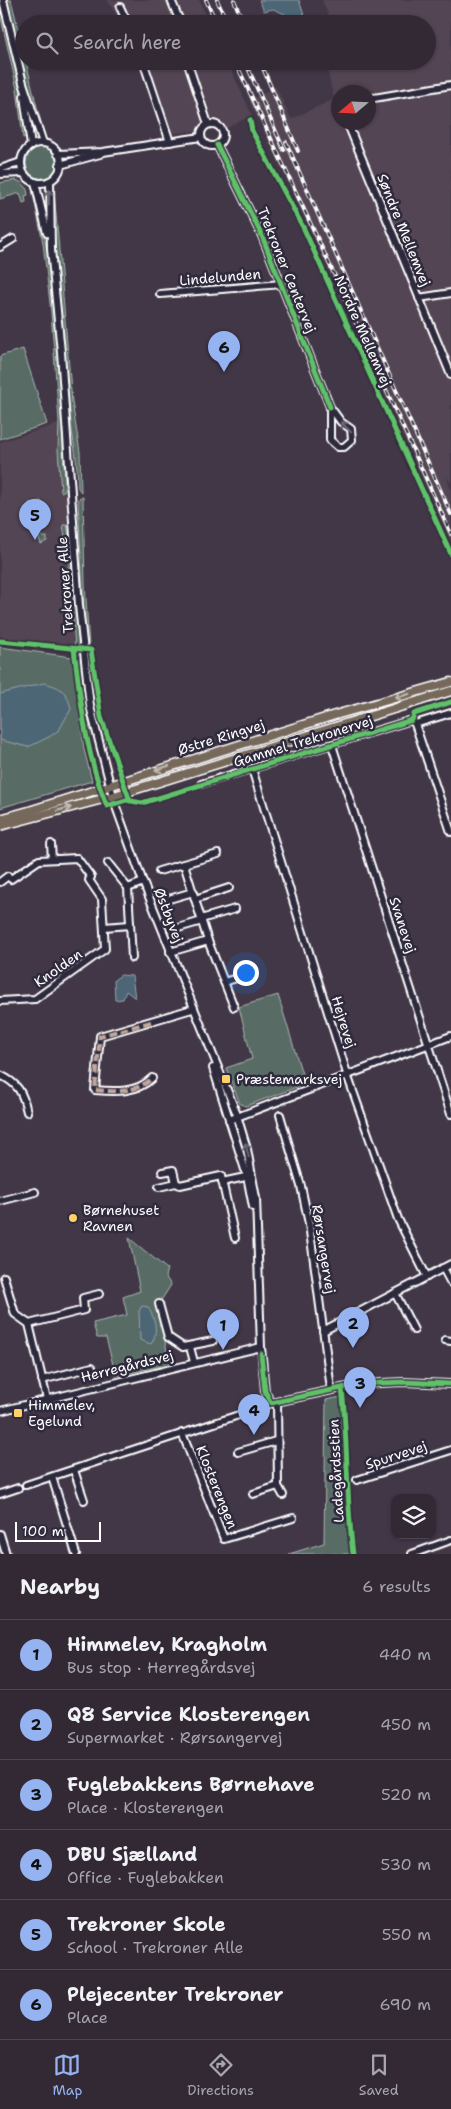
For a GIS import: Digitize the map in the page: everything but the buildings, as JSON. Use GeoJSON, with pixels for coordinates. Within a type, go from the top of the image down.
{"type":"FeatureCollection","features":[{"type":"Feature","properties":{"kind":"main road","name":"Østre Ringvej"},"geometry":{"type":"LineString","coordinates":[[0,819],[29,812],[326,718],[451,682]]}},
{"type":"Feature","properties":{"kind":"main road","name":"Østre Ringvej"},"geometry":{"type":"LineString","coordinates":[[0,826],[114,796],[451,691]]}},
{"type":"Feature","properties":{"kind":"street"},"geometry":{"type":"LineString","coordinates":[[3,0],[15,50]]}},
{"type":"Feature","properties":{"kind":"street"},"geometry":{"type":"LineString","coordinates":[[171,0],[177,15]]}},
{"type":"Feature","properties":{"kind":"street"},"geometry":{"type":"LineString","coordinates":[[120,6],[124,15]]}},
{"type":"Feature","properties":{"kind":"street"},"geometry":{"type":"LineString","coordinates":[[20,70],[43,144]]}},
{"type":"Feature","properties":{"kind":"street"},"geometry":{"type":"LineString","coordinates":[[146,70],[170,142]]}},
{"type":"Feature","properties":{"kind":"street"},"geometry":{"type":"LineString","coordinates":[[191,70],[208,124]]}},
{"type":"Feature","properties":{"kind":"street"},"geometry":{"type":"LineString","coordinates":[[23,83],[31,146]]}},
{"type":"Feature","properties":{"kind":"street"},"geometry":{"type":"LineString","coordinates":[[376,98],[451,86]]}},
{"type":"Feature","properties":{"kind":"street"},"geometry":{"type":"LineString","coordinates":[[208,124],[216,124],[222,130],[222,138],[217,145],[207,145],[201,137],[201,131],[208,124]]}},
{"type":"Feature","properties":{"kind":"street","name":"Søndre Mellemvej"},"geometry":{"type":"LineString","coordinates":[[350,130],[451,375]]}},
{"type":"Feature","properties":{"kind":"street"},"geometry":{"type":"LineString","coordinates":[[58,154],[104,152],[201,137]]}},
{"type":"Feature","properties":{"kind":"street"},"geometry":{"type":"LineString","coordinates":[[0,174],[23,173],[35,182],[50,181],[56,176],[60,165],[58,154],[50,146],[43,144],[31,146],[24,152],[21,162],[23,173]]}},
{"type":"Feature","properties":{"kind":"street","name":"Trekroner Centervej"},"geometry":{"type":"LineString","coordinates":[[217,145],[254,219],[282,284],[330,407],[352,434],[349,445],[338,447],[330,440],[330,407]]}},
{"type":"Feature","properties":{"kind":"street"},"geometry":{"type":"LineString","coordinates":[[60,165],[104,152]]}},
{"type":"Feature","properties":{"kind":"street"},"geometry":{"type":"LineString","coordinates":[[0,168],[21,162]]}},
{"type":"Feature","properties":{"kind":"street","name":"Trekroner Alle"},"geometry":{"type":"LineString","coordinates":[[50,181],[51,249],[61,352],[82,650],[92,714],[114,796]]}},
{"type":"Feature","properties":{"kind":"street","name":"Trekroner Alle"},"geometry":{"type":"LineString","coordinates":[[35,182],[51,249]]}},
{"type":"Feature","properties":{"kind":"street"},"geometry":{"type":"LineString","coordinates":[[0,247],[13,239]]}},
{"type":"Feature","properties":{"kind":"street","name":"Lindelunden"},"geometry":{"type":"LineString","coordinates":[[160,294],[282,284]]}},
{"type":"Feature","properties":{"kind":"street"},"geometry":{"type":"LineString","coordinates":[[419,298],[451,293]]}},
{"type":"Feature","properties":{"kind":"street","name":"Gammel Trekronervej"},"geometry":{"type":"LineString","coordinates":[[201,784],[332,744],[451,713]]}},
{"type":"Feature","properties":{"kind":"street"},"geometry":{"type":"LineString","coordinates":[[413,722],[451,832]]}},
{"type":"Feature","properties":{"kind":"street","name":"Svanevej"},"geometry":{"type":"LineString","coordinates":[[332,744],[451,1114]]}},
{"type":"Feature","properties":{"kind":"street","name":"Hejrevej"},"geometry":{"type":"LineString","coordinates":[[252,769],[347,1075],[398,1219],[427,1276]]}},
{"type":"Feature","properties":{"kind":"street","name":"Østbyvej"},"geometry":{"type":"LineString","coordinates":[[114,796],[143,882],[192,1009],[237,1117],[250,1176],[258,1233],[260,1347],[266,1391],[274,1403],[278,1486]]}},
{"type":"Feature","properties":{"kind":"street"},"geometry":{"type":"LineString","coordinates":[[52,844],[52,859]]}},
{"type":"Feature","properties":{"kind":"street"},"geometry":{"type":"LineString","coordinates":[[159,871],[218,854]]}},
{"type":"Feature","properties":{"kind":"street","name":"Knolden"},"geometry":{"type":"LineString","coordinates":[[0,882],[8,876],[11,879],[39,860],[77,858],[91,877],[89,880],[102,899],[105,950],[36,999],[0,1001]]}},
{"type":"Feature","properties":{"kind":"street"},"geometry":{"type":"LineString","coordinates":[[108,863],[128,888],[132,958]]}},
{"type":"Feature","properties":{"kind":"street"},"geometry":{"type":"LineString","coordinates":[[184,864],[208,941],[234,1007]]}},
{"type":"Feature","properties":{"kind":"street"},"geometry":{"type":"LineString","coordinates":[[128,888],[143,882]]}},
{"type":"Feature","properties":{"kind":"street"},"geometry":{"type":"LineString","coordinates":[[169,899],[194,896],[229,888]]}},
{"type":"Feature","properties":{"kind":"street"},"geometry":{"type":"LineString","coordinates":[[178,928],[235,908]]}},
{"type":"Feature","properties":{"kind":"street"},"geometry":{"type":"LineString","coordinates":[[104,926],[130,926]]}},
{"type":"Feature","properties":{"kind":"street"},"geometry":{"type":"LineString","coordinates":[[170,952],[208,941]]}},
{"type":"Feature","properties":{"kind":"street"},"geometry":{"type":"LineString","coordinates":[[224,982],[249,974]]}},
{"type":"Feature","properties":{"kind":"street"},"geometry":{"type":"LineString","coordinates":[[152,1078],[145,1085],[128,1090],[95,1090],[100,1036],[192,1009]]}},
{"type":"Feature","properties":{"kind":"street"},"geometry":{"type":"LineString","coordinates":[[229,1120],[451,1036]]}},
{"type":"Feature","properties":{"kind":"street","name":"Østbyvej"},"geometry":{"type":"LineString","coordinates":[[205,1041],[229,1120],[250,1176]]}},
{"type":"Feature","properties":{"kind":"street"},"geometry":{"type":"LineString","coordinates":[[0,1075],[16,1083],[24,1098],[27,1112]]}},
{"type":"Feature","properties":{"kind":"street","name":"Rørsangervej"},"geometry":{"type":"LineString","coordinates":[[280,1115],[301,1186],[309,1224],[331,1389]]}},
{"type":"Feature","properties":{"kind":"street"},"geometry":{"type":"LineString","coordinates":[[162,1172],[174,1170],[176,1183]]}},
{"type":"Feature","properties":{"kind":"street"},"geometry":{"type":"LineString","coordinates":[[159,1186],[176,1183],[180,1185],[221,1176],[235,1238]]}},
{"type":"Feature","properties":{"kind":"street"},"geometry":{"type":"LineString","coordinates":[[222,1182],[250,1176]]}},
{"type":"Feature","properties":{"kind":"street"},"geometry":{"type":"LineString","coordinates":[[0,1202],[35,1192]]}},
{"type":"Feature","properties":{"kind":"street"},"geometry":{"type":"LineString","coordinates":[[323,1331],[451,1264]]}},
{"type":"Feature","properties":{"kind":"street"},"geometry":{"type":"LineString","coordinates":[[443,1268],[451,1283]]}},
{"type":"Feature","properties":{"kind":"street"},"geometry":{"type":"LineString","coordinates":[[4,1277],[15,1314],[29,1324],[47,1399]]}},
{"type":"Feature","properties":{"kind":"street"},"geometry":{"type":"LineString","coordinates":[[395,1293],[414,1330]]}},
{"type":"Feature","properties":{"kind":"street"},"geometry":{"type":"LineString","coordinates":[[29,1324],[84,1310],[82,1298],[99,1294]]}},
{"type":"Feature","properties":{"kind":"street"},"geometry":{"type":"LineString","coordinates":[[159,1304],[168,1337],[183,1347],[213,1341]]}},
{"type":"Feature","properties":{"kind":"street"},"geometry":{"type":"LineString","coordinates":[[190,1347],[194,1362]]}},
{"type":"Feature","properties":{"kind":"street","name":"Herregårdsvej"},"geometry":{"type":"LineString","coordinates":[[0,1411],[260,1347]]}},
{"type":"Feature","properties":{"kind":"street"},"geometry":{"type":"LineString","coordinates":[[42,1380],[92,1367]]}},
{"type":"Feature","properties":{"kind":"street","name":"Klosterengen"},"geometry":{"type":"LineString","coordinates":[[26,1485],[274,1403],[331,1389],[361,1384],[403,1382],[451,1384]]}},
{"type":"Feature","properties":{"kind":"street","name":"Klosterengen"},"geometry":{"type":"LineString","coordinates":[[182,1433],[224,1539],[293,1518]]}},
{"type":"Feature","properties":{"kind":"street"},"geometry":{"type":"LineString","coordinates":[[238,1452],[276,1441]]}},
{"type":"Feature","properties":{"kind":"street","name":"Spurvevej"},"geometry":{"type":"LineString","coordinates":[[357,1480],[451,1450]]}},
{"type":"Feature","properties":{"kind":"street"},"geometry":{"type":"LineString","coordinates":[[74,1470],[84,1500]]}},
{"type":"Feature","properties":{"kind":"street"},"geometry":{"type":"LineString","coordinates":[[52,1477],[76,1554]]}},
{"type":"Feature","properties":{"kind":"street"},"geometry":{"type":"LineString","coordinates":[[253,1494],[278,1486],[283,1495]]}},
{"type":"Feature","properties":{"kind":"street"},"geometry":{"type":"LineString","coordinates":[[0,1494],[18,1488]]}},
{"type":"Feature","properties":{"kind":"street"},"geometry":{"type":"LineString","coordinates":[[0,1534],[6,1554]]}},
{"type":"Feature","properties":{"kind":"street"},"geometry":{"type":"LineString","coordinates":[[412,1554],[451,1540]]}},
{"type":"Feature","properties":{"kind":"shaded area"},"geometry":{"type":"Polygon","coordinates":[[[107,0],[199,0],[206,15],[116,15],[107,0]]]}},
{"type":"Feature","properties":{"kind":"shaded area"},"geometry":{"type":"Polygon","coordinates":[[[322,0],[451,0],[451,484],[446,475],[451,491],[451,542],[313,234],[249,100],[276,87],[291,119],[331,100],[331,130],[376,130],[376,85],[331,86],[327,70],[436,70],[436,15],[328,15],[322,0]]]}},
{"type":"Feature","properties":{"kind":"shaded area"},"geometry":{"type":"Polygon","coordinates":[[[142,70],[231,70],[252,115],[229,127],[168,134],[142,70]]]}},
{"type":"Feature","properties":{"kind":"shaded area"},"geometry":{"type":"Polygon","coordinates":[[[61,423],[78,646],[0,638],[0,442],[61,423]]]}},
{"type":"Feature","properties":{"kind":"green space"},"geometry":{"type":"Polygon","coordinates":[[[0,0],[15,62],[15,70],[17,70],[18,75],[28,137],[23,138],[17,89],[0,14],[0,0]]]}},
{"type":"Feature","properties":{"kind":"green space"},"geometry":{"type":"Polygon","coordinates":[[[7,0],[11,0],[15,16],[15,33],[7,0]]]}},
{"type":"Feature","properties":{"kind":"green space"},"geometry":{"type":"Polygon","coordinates":[[[24,70],[28,70],[44,133],[42,133],[24,70]]]}},
{"type":"Feature","properties":{"kind":"green space"},"geometry":{"type":"Polygon","coordinates":[[[42,147],[54,151],[58,163],[54,175],[42,179],[30,175],[26,163],[30,151],[42,147]]]}},
{"type":"Feature","properties":{"kind":"green space"},"geometry":{"type":"Polygon","coordinates":[[[15,180],[22,183],[27,189],[26,202],[23,203],[20,193],[0,199],[0,183],[15,180]]]}},
{"type":"Feature","properties":{"kind":"green space"},"geometry":{"type":"Polygon","coordinates":[[[54,191],[72,402],[80,452],[81,492],[78,488],[56,276],[51,192],[54,191]]]}},
{"type":"Feature","properties":{"kind":"green space"},"geometry":{"type":"Polygon","coordinates":[[[37,193],[49,265],[56,338],[65,482],[65,490],[61,492],[58,450],[59,421],[51,312],[43,243],[33,194],[37,193]]]}},
{"type":"Feature","properties":{"kind":"green space"},"geometry":{"type":"Polygon","coordinates":[[[23,349],[47,424],[0,439],[0,356],[23,349]]]}},
{"type":"Feature","properties":{"kind":"green space"},"geometry":{"type":"Polygon","coordinates":[[[80,497],[83,497],[85,584],[89,646],[86,649],[78,502],[80,497]]]}},
{"type":"Feature","properties":{"kind":"green space"},"geometry":{"type":"Polygon","coordinates":[[[41,501],[45,510],[40,510],[42,537],[47,537],[47,541],[41,544],[32,519],[36,518],[33,508],[29,509],[29,503],[41,501]]]}},
{"type":"Feature","properties":{"kind":"green space"},"geometry":{"type":"Polygon","coordinates":[[[63,525],[67,525],[69,535],[79,648],[75,647],[68,557],[63,525]]]}},
{"type":"Feature","properties":{"kind":"green space"},"geometry":{"type":"Polygon","coordinates":[[[0,647],[72,657],[84,749],[92,781],[0,808],[0,647]]]}},
{"type":"Feature","properties":{"kind":"green space"},"geometry":{"type":"Polygon","coordinates":[[[78,652],[90,730],[90,743],[76,655],[78,652]]]}},
{"type":"Feature","properties":{"kind":"green space"},"geometry":{"type":"Polygon","coordinates":[[[86,652],[90,654],[96,698],[115,763],[110,746],[107,747],[93,702],[86,652]]]}},
{"type":"Feature","properties":{"kind":"green space"},"geometry":{"type":"Polygon","coordinates":[[[278,995],[305,1084],[246,1106],[240,1104],[226,1068],[252,1059],[239,1007],[278,995]]]}},
{"type":"Feature","properties":{"kind":"green space"},"geometry":{"type":"Polygon","coordinates":[[[129,1238],[167,1269],[165,1276],[171,1285],[162,1299],[156,1302],[170,1364],[116,1376],[106,1338],[97,1338],[93,1323],[127,1315],[123,1297],[140,1291],[129,1238]]]}},
{"type":"Feature","properties":{"kind":"green space"},"geometry":{"type":"Polygon","coordinates":[[[341,1397],[356,1554],[289,1554],[324,1543],[326,1400],[341,1397]]]}},
{"type":"Feature","properties":{"kind":"water"},"geometry":{"type":"Polygon","coordinates":[[[259,0],[299,0],[304,15],[285,15],[273,9],[264,11],[259,0]]]}},
{"type":"Feature","properties":{"kind":"water"},"geometry":{"type":"Polygon","coordinates":[[[44,683],[55,686],[63,691],[71,709],[59,730],[28,747],[0,740],[0,694],[44,683]]]}},
{"type":"Feature","properties":{"kind":"water"},"geometry":{"type":"Polygon","coordinates":[[[121,975],[132,976],[135,998],[126,991],[123,999],[115,1000],[114,980],[121,975]]]}},
{"type":"Feature","properties":{"kind":"water"},"geometry":{"type":"Polygon","coordinates":[[[142,1306],[148,1307],[153,1316],[155,1335],[151,1344],[140,1340],[139,1311],[142,1306]]]}},
{"type":"Feature","properties":{"kind":"railway"},"geometry":{"type":"LineString","coordinates":[[206,0],[213,15]]}},
{"type":"Feature","properties":{"kind":"railway"},"geometry":{"type":"LineString","coordinates":[[217,0],[224,15]]}},
{"type":"Feature","properties":{"kind":"railway"},"geometry":{"type":"LineString","coordinates":[[234,0],[240,15]]}},
{"type":"Feature","properties":{"kind":"railway"},"geometry":{"type":"LineString","coordinates":[[239,70],[334,274],[451,534]]}},
{"type":"Feature","properties":{"kind":"railway"},"geometry":{"type":"LineString","coordinates":[[249,70],[284,150]]}},
{"type":"Feature","properties":{"kind":"railway"},"geometry":{"type":"LineString","coordinates":[[264,70],[298,151]]}},
{"type":"Feature","properties":{"kind":"railway"},"geometry":{"type":"LineString","coordinates":[[286,142],[451,514]]}},
{"type":"Feature","properties":{"kind":"marked path"},"geometry":{"type":"LineString","coordinates":[[151,1022],[100,1036],[95,1090],[118,1091],[133,1089],[152,1078]]}},
{"type":"Feature","properties":{"kind":"cycle path","name":"Nordre Mellemvej"},"geometry":{"type":"LineString","coordinates":[[250,120],[252,131],[304,229],[451,554]]}},
{"type":"Feature","properties":{"kind":"cycle path"},"geometry":{"type":"LineString","coordinates":[[217,145],[262,236],[330,407]]}},
{"type":"Feature","properties":{"kind":"cycle path"},"geometry":{"type":"LineString","coordinates":[[0,641],[91,650],[101,717],[130,801]]}},
{"type":"Feature","properties":{"kind":"cycle path"},"geometry":{"type":"LineString","coordinates":[[74,649],[89,749],[107,806],[126,800],[142,803],[412,720],[414,714],[451,702]]}},
{"type":"Feature","properties":{"kind":"cycle path"},"geometry":{"type":"LineString","coordinates":[[261,1354],[265,1391],[271,1403],[361,1384],[403,1382],[451,1384]]}},
{"type":"Feature","properties":{"kind":"cycle path","name":"Ladegårdsstien"},"geometry":{"type":"LineString","coordinates":[[342,1388],[353,1554]]}},
{"type":"Feature","properties":{"kind":"place","name":"Plejecenter Trekroner"},"geometry":{"type":"Point","coordinates":[224,372]}},
{"type":"Feature","properties":{"kind":"place","name":"Trekroner Skole"},"geometry":{"type":"Point","coordinates":[35,540]}},
{"type":"Feature","properties":{"kind":"place","name":"Præstemarksvej"},"geometry":{"type":"Point","coordinates":[226,1079]}},
{"type":"Feature","properties":{"kind":"place","name":"Børnehuset Ravnen"},"geometry":{"type":"Point","coordinates":[73,1218]}},
{"type":"Feature","properties":{"kind":"place","name":"Q8 Service Klosterengen"},"geometry":{"type":"Point","coordinates":[353,1348]}},
{"type":"Feature","properties":{"kind":"place","name":"Himmelev, Kragholm"},"geometry":{"type":"Point","coordinates":[223,1350]}},
{"type":"Feature","properties":{"kind":"place","name":"Fuglebakkens Børnehave"},"geometry":{"type":"Point","coordinates":[360,1408]}},
{"type":"Feature","properties":{"kind":"place","name":"Himmelev, Egelund"},"geometry":{"type":"Point","coordinates":[18,1413]}},
{"type":"Feature","properties":{"kind":"place","name":"DBU Sjælland"},"geometry":{"type":"Point","coordinates":[254,1435]}}]}
